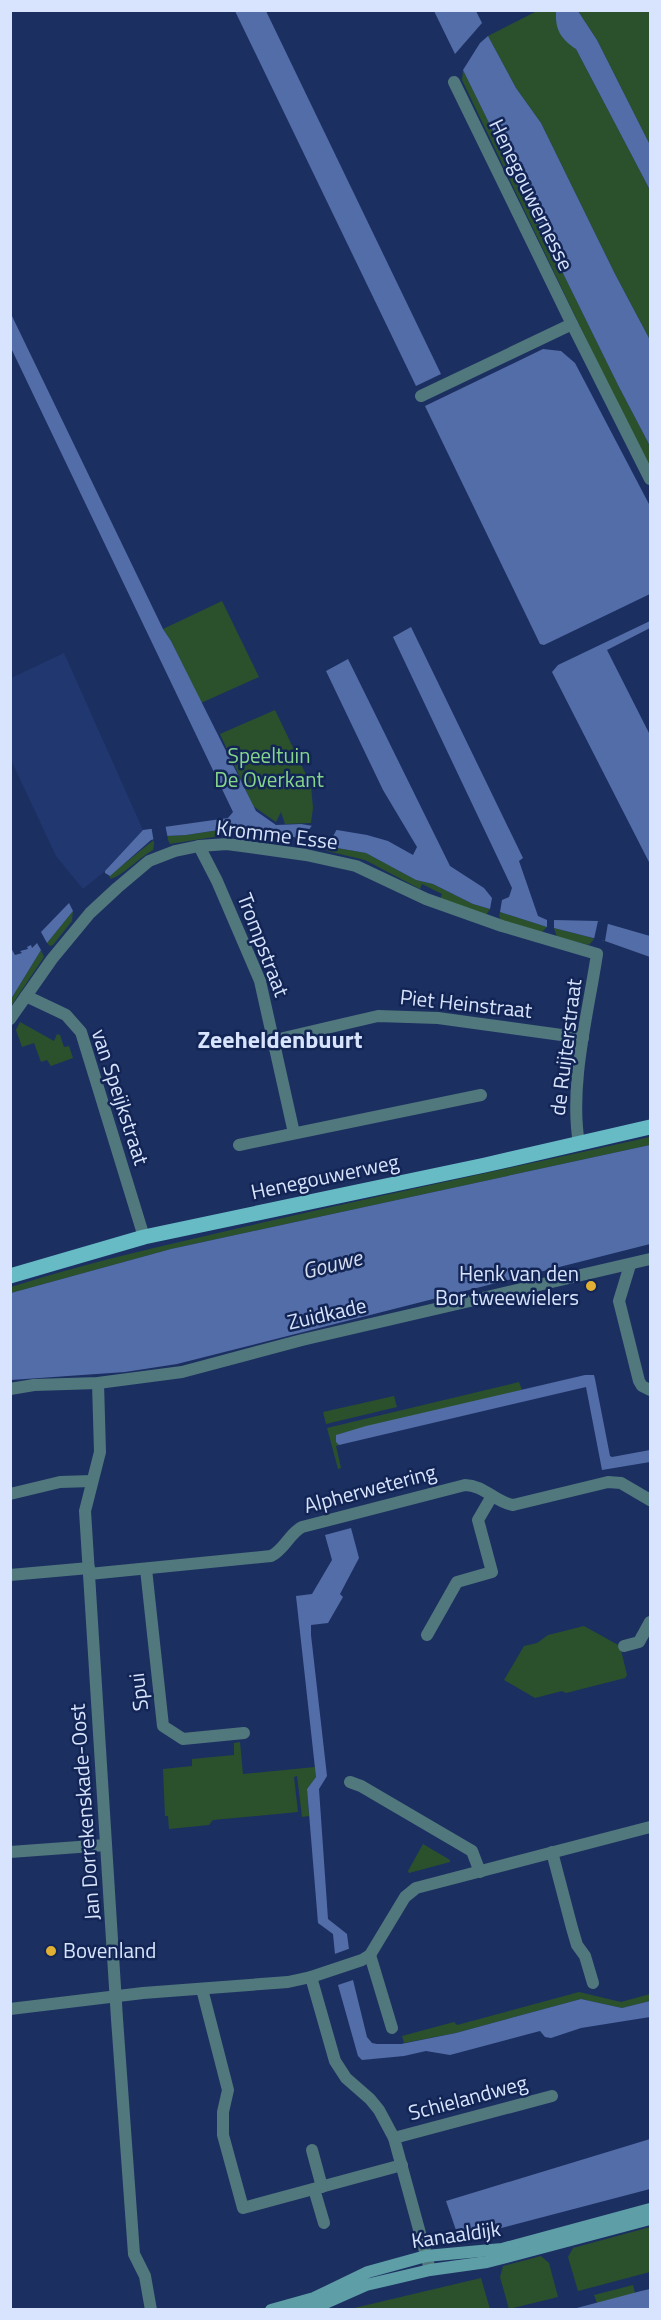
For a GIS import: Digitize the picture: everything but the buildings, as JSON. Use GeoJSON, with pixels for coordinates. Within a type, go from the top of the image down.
{"type":"FeatureCollection","features":[{"type":"Feature","properties":{"kind":"main road","name":"Henegouwerweg"},"geometry":{"type":"LineString","coordinates":[[10,1276],[144,1237],[651,1127]]}},
{"type":"Feature","properties":{"kind":"main road","name":"Kanaaldijk"},"geometry":{"type":"LineString","coordinates":[[271,2310],[314,2298],[368,2272],[426,2256],[502,2249],[651,2209]]}},
{"type":"Feature","properties":{"kind":"main road","name":"Kanaaldijk"},"geometry":{"type":"LineString","coordinates":[[304,2310],[366,2285],[430,2270],[487,2262],[651,2219]]}},
{"type":"Feature","properties":{"kind":"street","name":"Henegouwernesse"},"geometry":{"type":"LineString","coordinates":[[454,82],[572,324],[651,479]]}},
{"type":"Feature","properties":{"kind":"street"},"geometry":{"type":"LineString","coordinates":[[421,396],[572,324]]}},
{"type":"Feature","properties":{"kind":"street","name":"Kromme Esse"},"geometry":{"type":"LineString","coordinates":[[10,1019],[52,959],[90,913],[149,861],[175,851],[199,846],[227,844],[306,855],[357,866],[416,895],[502,926],[597,954]]}},
{"type":"Feature","properties":{"kind":"street","name":"Trompstraat"},"geometry":{"type":"LineString","coordinates":[[199,846],[217,881],[260,981],[294,1133]]}},
{"type":"Feature","properties":{"kind":"street","name":"de Ruijterstraat"},"geometry":{"type":"LineString","coordinates":[[579,1144],[576,1092],[597,954]]}},
{"type":"Feature","properties":{"kind":"street","name":"van Speijkstraat"},"geometry":{"type":"LineString","coordinates":[[26,996],[66,1015],[81,1032],[144,1237]]}},
{"type":"Feature","properties":{"kind":"street","name":"Piet Heinstraat"},"geometry":{"type":"LineString","coordinates":[[275,1040],[378,1016],[438,1018],[583,1038]]}},
{"type":"Feature","properties":{"kind":"street"},"geometry":{"type":"LineString","coordinates":[[239,1146],[481,1095]]}},
{"type":"Feature","properties":{"kind":"street","name":"Zuidkade"},"geometry":{"type":"LineString","coordinates":[[10,1389],[34,1385],[98,1383],[182,1372],[302,1340],[651,1259]]}},
{"type":"Feature","properties":{"kind":"street"},"geometry":{"type":"LineString","coordinates":[[630,1265],[619,1301],[639,1381],[642,1386],[651,1390]]}},
{"type":"Feature","properties":{"kind":"street","name":"Jan Dorrekenskade-Oost"},"geometry":{"type":"LineString","coordinates":[[98,1383],[100,1452],[85,1511],[135,2254],[145,2276],[151,2310]]}},
{"type":"Feature","properties":{"kind":"street"},"geometry":{"type":"LineString","coordinates":[[10,1494],[60,1482],[92,1481]]}},
{"type":"Feature","properties":{"kind":"street","name":"Alpherwetering"},"geometry":{"type":"LineString","coordinates":[[10,1575],[146,1569],[271,1556],[278,1552],[288,1538],[302,1527],[460,1485],[474,1485],[503,1503],[513,1505],[614,1481],[651,1500]]}},
{"type":"Feature","properties":{"kind":"street"},"geometry":{"type":"LineString","coordinates":[[427,1635],[457,1582],[492,1572],[478,1520],[492,1496]]}},
{"type":"Feature","properties":{"kind":"street","name":"Spui"},"geometry":{"type":"LineString","coordinates":[[146,1569],[163,1726],[183,1739],[244,1733]]}},
{"type":"Feature","properties":{"kind":"street"},"geometry":{"type":"LineString","coordinates":[[624,1646],[639,1642],[651,1622]]}},
{"type":"Feature","properties":{"kind":"street"},"geometry":{"type":"LineString","coordinates":[[350,1782],[361,1786],[472,1851],[480,1872]]}},
{"type":"Feature","properties":{"kind":"street"},"geometry":{"type":"LineString","coordinates":[[10,2009],[116,1996],[288,1982],[311,1977],[354,1963],[370,1955],[408,1893],[416,1888],[651,1827]]}},
{"type":"Feature","properties":{"kind":"street"},"geometry":{"type":"LineString","coordinates":[[10,1852],[106,1845]]}},
{"type":"Feature","properties":{"kind":"street"},"geometry":{"type":"LineString","coordinates":[[552,1852],[577,1945],[585,1956],[593,1983]]}},
{"type":"Feature","properties":{"kind":"street"},"geometry":{"type":"LineString","coordinates":[[370,1955],[392,2028]]}},
{"type":"Feature","properties":{"kind":"street","name":"Schielandweg"},"geometry":{"type":"LineString","coordinates":[[311,1977],[334,2061],[346,2078],[379,2110],[394,2138],[430,2270]]}},
{"type":"Feature","properties":{"kind":"street"},"geometry":{"type":"LineString","coordinates":[[202,1989],[228,2090],[223,2112],[223,2135],[243,2208],[402,2165]]}},
{"type":"Feature","properties":{"kind":"street","name":"Schielandweg"},"geometry":{"type":"LineString","coordinates":[[394,2138],[552,2096]]}},
{"type":"Feature","properties":{"kind":"street"},"geometry":{"type":"LineString","coordinates":[[312,2150],[324,2223]]}},
{"type":"Feature","properties":{"kind":"shaded area"},"geometry":{"type":"Polygon","coordinates":[[[64,653],[143,830],[105,871],[83,889],[56,856],[11,760],[11,678],[64,653]]]}},
{"type":"Feature","properties":{"kind":"green space"},"geometry":{"type":"Polygon","coordinates":[[[537,11],[556,11],[561,33],[576,49],[650,190],[650,340],[541,123],[516,88],[488,36],[537,11]]]}},
{"type":"Feature","properties":{"kind":"green space"},"geometry":{"type":"Polygon","coordinates":[[[578,11],[650,11],[650,145],[597,40],[578,11]]]}},
{"type":"Feature","properties":{"kind":"green space"},"geometry":{"type":"Polygon","coordinates":[[[463,70],[650,446],[650,466],[611,391],[462,80],[463,70]]]}},
{"type":"Feature","properties":{"kind":"green space"},"geometry":{"type":"Polygon","coordinates":[[[222,601],[259,677],[201,703],[163,629],[222,601]]]}},
{"type":"Feature","properties":{"kind":"green space","name":"Speeltuin De Overkant"},"geometry":{"type":"Polygon","coordinates":[[[275,710],[311,785],[313,808],[311,823],[285,824],[281,812],[276,822],[253,806],[220,734],[275,710]]]}},
{"type":"Feature","properties":{"kind":"green space"},"geometry":{"type":"Polygon","coordinates":[[[238,827],[261,832],[276,832],[270,840],[253,838],[250,834],[225,831],[220,836],[170,844],[166,836],[186,835],[238,827]]]}},
{"type":"Feature","properties":{"kind":"green space"},"geometry":{"type":"Polygon","coordinates":[[[155,839],[153,850],[111,879],[109,876],[155,839]]]}},
{"type":"Feature","properties":{"kind":"green space"},"geometry":{"type":"Polygon","coordinates":[[[326,846],[366,853],[416,880],[433,884],[473,904],[490,909],[486,915],[440,899],[442,894],[422,884],[420,889],[365,860],[327,851],[326,846]]]}},
{"type":"Feature","properties":{"kind":"green space"},"geometry":{"type":"Polygon","coordinates":[[[73,911],[72,921],[50,946],[47,943],[73,911]]]}},
{"type":"Feature","properties":{"kind":"green space"},"geometry":{"type":"Polygon","coordinates":[[[500,912],[547,927],[542,932],[501,920],[500,912]]]}},
{"type":"Feature","properties":{"kind":"green space"},"geometry":{"type":"Polygon","coordinates":[[[554,928],[594,939],[589,945],[557,937],[554,928]]]}},
{"type":"Feature","properties":{"kind":"green space"},"geometry":{"type":"Polygon","coordinates":[[[41,950],[44,957],[11,1006],[11,999],[41,950]]]}},
{"type":"Feature","properties":{"kind":"green space"},"geometry":{"type":"Polygon","coordinates":[[[20,1022],[54,1041],[57,1034],[60,1035],[64,1047],[69,1046],[73,1058],[51,1066],[47,1060],[41,1062],[34,1043],[22,1047],[16,1030],[20,1022]]]}},
{"type":"Feature","properties":{"kind":"green space"},"geometry":{"type":"Polygon","coordinates":[[[650,1137],[650,1145],[171,1249],[11,1293],[11,1287],[128,1254],[650,1137]]]}},
{"type":"Feature","properties":{"kind":"green space"},"geometry":{"type":"Polygon","coordinates":[[[519,1382],[522,1390],[339,1434],[336,1442],[339,1445],[336,1446],[341,1468],[338,1469],[327,1428],[519,1382]]]}},
{"type":"Feature","properties":{"kind":"green space"},"geometry":{"type":"Polygon","coordinates":[[[394,1396],[397,1407],[326,1424],[323,1412],[394,1396]]]}},
{"type":"Feature","properties":{"kind":"green space"},"geometry":{"type":"Polygon","coordinates":[[[584,1626],[620,1646],[627,1675],[625,1678],[566,1693],[562,1691],[535,1698],[504,1680],[524,1646],[537,1643],[548,1635],[584,1626]]]}},
{"type":"Feature","properties":{"kind":"green space"},"geometry":{"type":"Polygon","coordinates":[[[240,1742],[243,1774],[315,1767],[316,1777],[307,1789],[309,1816],[302,1817],[297,1776],[294,1777],[298,1812],[213,1820],[209,1825],[169,1829],[168,1816],[165,1816],[163,1769],[192,1766],[192,1759],[234,1755],[234,1743],[240,1742]]]}},
{"type":"Feature","properties":{"kind":"green space"},"geometry":{"type":"Polygon","coordinates":[[[423,1844],[450,1860],[450,1862],[409,1873],[423,1844]]]}},
{"type":"Feature","properties":{"kind":"green space"},"geometry":{"type":"Polygon","coordinates":[[[579,1992],[621,2002],[650,1994],[650,2001],[622,2008],[581,1999],[456,2033],[404,2043],[402,2036],[454,2022],[457,2025],[579,1992]]]}},
{"type":"Feature","properties":{"kind":"green space"},"geometry":{"type":"Polygon","coordinates":[[[650,2227],[650,2272],[578,2291],[568,2257],[573,2248],[650,2227]]]}},
{"type":"Feature","properties":{"kind":"green space"},"geometry":{"type":"Polygon","coordinates":[[[541,2256],[549,2263],[558,2297],[509,2309],[500,2277],[503,2266],[541,2256]]]}},
{"type":"Feature","properties":{"kind":"green space"},"geometry":{"type":"Polygon","coordinates":[[[481,2278],[490,2309],[350,2309],[481,2278]]]}},
{"type":"Feature","properties":{"kind":"green space"},"geometry":{"type":"Polygon","coordinates":[[[633,2285],[635,2293],[597,2303],[594,2295],[633,2285]]]}},
{"type":"Feature","properties":{"kind":"water"},"geometry":{"type":"Polygon","coordinates":[[[235,11],[266,11],[441,374],[416,386],[235,11]]]}},
{"type":"Feature","properties":{"kind":"water"},"geometry":{"type":"Polygon","coordinates":[[[434,11],[476,11],[482,23],[455,54],[434,11]]]}},
{"type":"Feature","properties":{"kind":"water"},"geometry":{"type":"Polygon","coordinates":[[[556,11],[578,11],[597,40],[650,145],[650,190],[576,49],[566,42],[560,33],[556,11]]]}},
{"type":"Feature","properties":{"kind":"water"},"geometry":{"type":"Polygon","coordinates":[[[488,36],[516,88],[541,123],[650,340],[650,446],[463,70],[480,43],[488,36]]]}},
{"type":"Feature","properties":{"kind":"water"},"geometry":{"type":"Polygon","coordinates":[[[11,314],[163,629],[256,811],[276,825],[301,824],[367,835],[388,841],[413,855],[417,847],[383,790],[326,671],[348,659],[450,866],[484,888],[492,898],[490,909],[473,904],[433,884],[416,880],[366,853],[326,846],[276,832],[261,832],[238,827],[151,840],[110,876],[105,873],[143,830],[228,818],[233,812],[11,348],[11,314]]]}},
{"type":"Feature","properties":{"kind":"water"},"geometry":{"type":"Polygon","coordinates":[[[543,349],[561,351],[575,363],[650,506],[650,594],[544,645],[540,644],[425,406],[543,349]]]}},
{"type":"Feature","properties":{"kind":"water"},"geometry":{"type":"Polygon","coordinates":[[[650,621],[650,628],[607,650],[650,735],[650,864],[552,672],[558,665],[650,621]]]}},
{"type":"Feature","properties":{"kind":"water"},"geometry":{"type":"Polygon","coordinates":[[[411,627],[523,858],[519,861],[538,916],[547,920],[547,927],[500,912],[502,900],[509,897],[512,888],[393,637],[411,627]]]}},
{"type":"Feature","properties":{"kind":"water"},"geometry":{"type":"Polygon","coordinates":[[[69,903],[73,911],[47,943],[41,932],[69,903]]]}},
{"type":"Feature","properties":{"kind":"water"},"geometry":{"type":"Polygon","coordinates":[[[554,920],[598,921],[650,936],[650,957],[605,941],[554,928],[554,920]]]}},
{"type":"Feature","properties":{"kind":"water"},"geometry":{"type":"Polygon","coordinates":[[[37,943],[41,950],[11,999],[11,948],[15,955],[22,953],[20,951],[28,949],[27,947],[31,945],[32,948],[37,943]]]}},
{"type":"Feature","properties":{"kind":"water","name":"Gouwe"},"geometry":{"type":"Polygon","coordinates":[[[650,1145],[650,1244],[177,1364],[125,1372],[11,1380],[11,1293],[171,1249],[650,1145]]]}},
{"type":"Feature","properties":{"kind":"water"},"geometry":{"type":"Polygon","coordinates":[[[585,1375],[594,1375],[610,1456],[650,1450],[650,1462],[602,1470],[586,1387],[339,1445],[336,1442],[336,1435],[366,1426],[585,1375]]]}},
{"type":"Feature","properties":{"kind":"water"},"geometry":{"type":"Polygon","coordinates":[[[351,1528],[359,1558],[340,1594],[343,1597],[328,1623],[311,1625],[311,1635],[327,1776],[319,1789],[328,1919],[347,1934],[353,1980],[367,2037],[372,2043],[401,2044],[456,2033],[581,1999],[622,2008],[650,2001],[650,2017],[581,2028],[551,2038],[545,2037],[540,2031],[450,2055],[426,2051],[404,2056],[362,2060],[358,2056],[338,1985],[333,1934],[318,1923],[307,1789],[316,1777],[296,1596],[312,1594],[332,1560],[325,1535],[351,1528]]]}},
{"type":"Feature","properties":{"kind":"water"},"geometry":{"type":"Polygon","coordinates":[[[650,2139],[650,2189],[459,2239],[446,2201],[650,2139]]]}},
{"type":"Feature","properties":{"kind":"water"},"geometry":{"type":"Polygon","coordinates":[[[650,2289],[650,2309],[573,2309],[641,2291],[650,2289]]]}},
{"type":"Feature","properties":{"kind":"pier"},"geometry":{"type":"Polygon","coordinates":[[[165,824],[168,839],[154,843],[151,825],[165,824]]]}},
{"type":"Feature","properties":{"kind":"pier"},"geometry":{"type":"Polygon","coordinates":[[[313,824],[337,829],[326,849],[300,842],[313,824]]]}},
{"type":"Feature","properties":{"kind":"pier"},"geometry":{"type":"Polygon","coordinates":[[[598,921],[608,923],[605,941],[594,939],[598,921]]]}},
{"type":"Feature","properties":{"kind":"pier"},"geometry":{"type":"Polygon","coordinates":[[[351,1948],[356,1979],[335,1986],[332,1955],[351,1948]]]}},
{"type":"Feature","properties":{"kind":"place","name":"Henk van den Bor tweewielers"},"geometry":{"type":"Point","coordinates":[591,1286]}},
{"type":"Feature","properties":{"kind":"place","name":"Bovenland"},"geometry":{"type":"Point","coordinates":[51,1951]}},
{"type":"Feature","properties":{"kind":"district","name":"Zeeheldenbuurt"},"geometry":{"type":"Point","coordinates":[280,1040]}}]}
